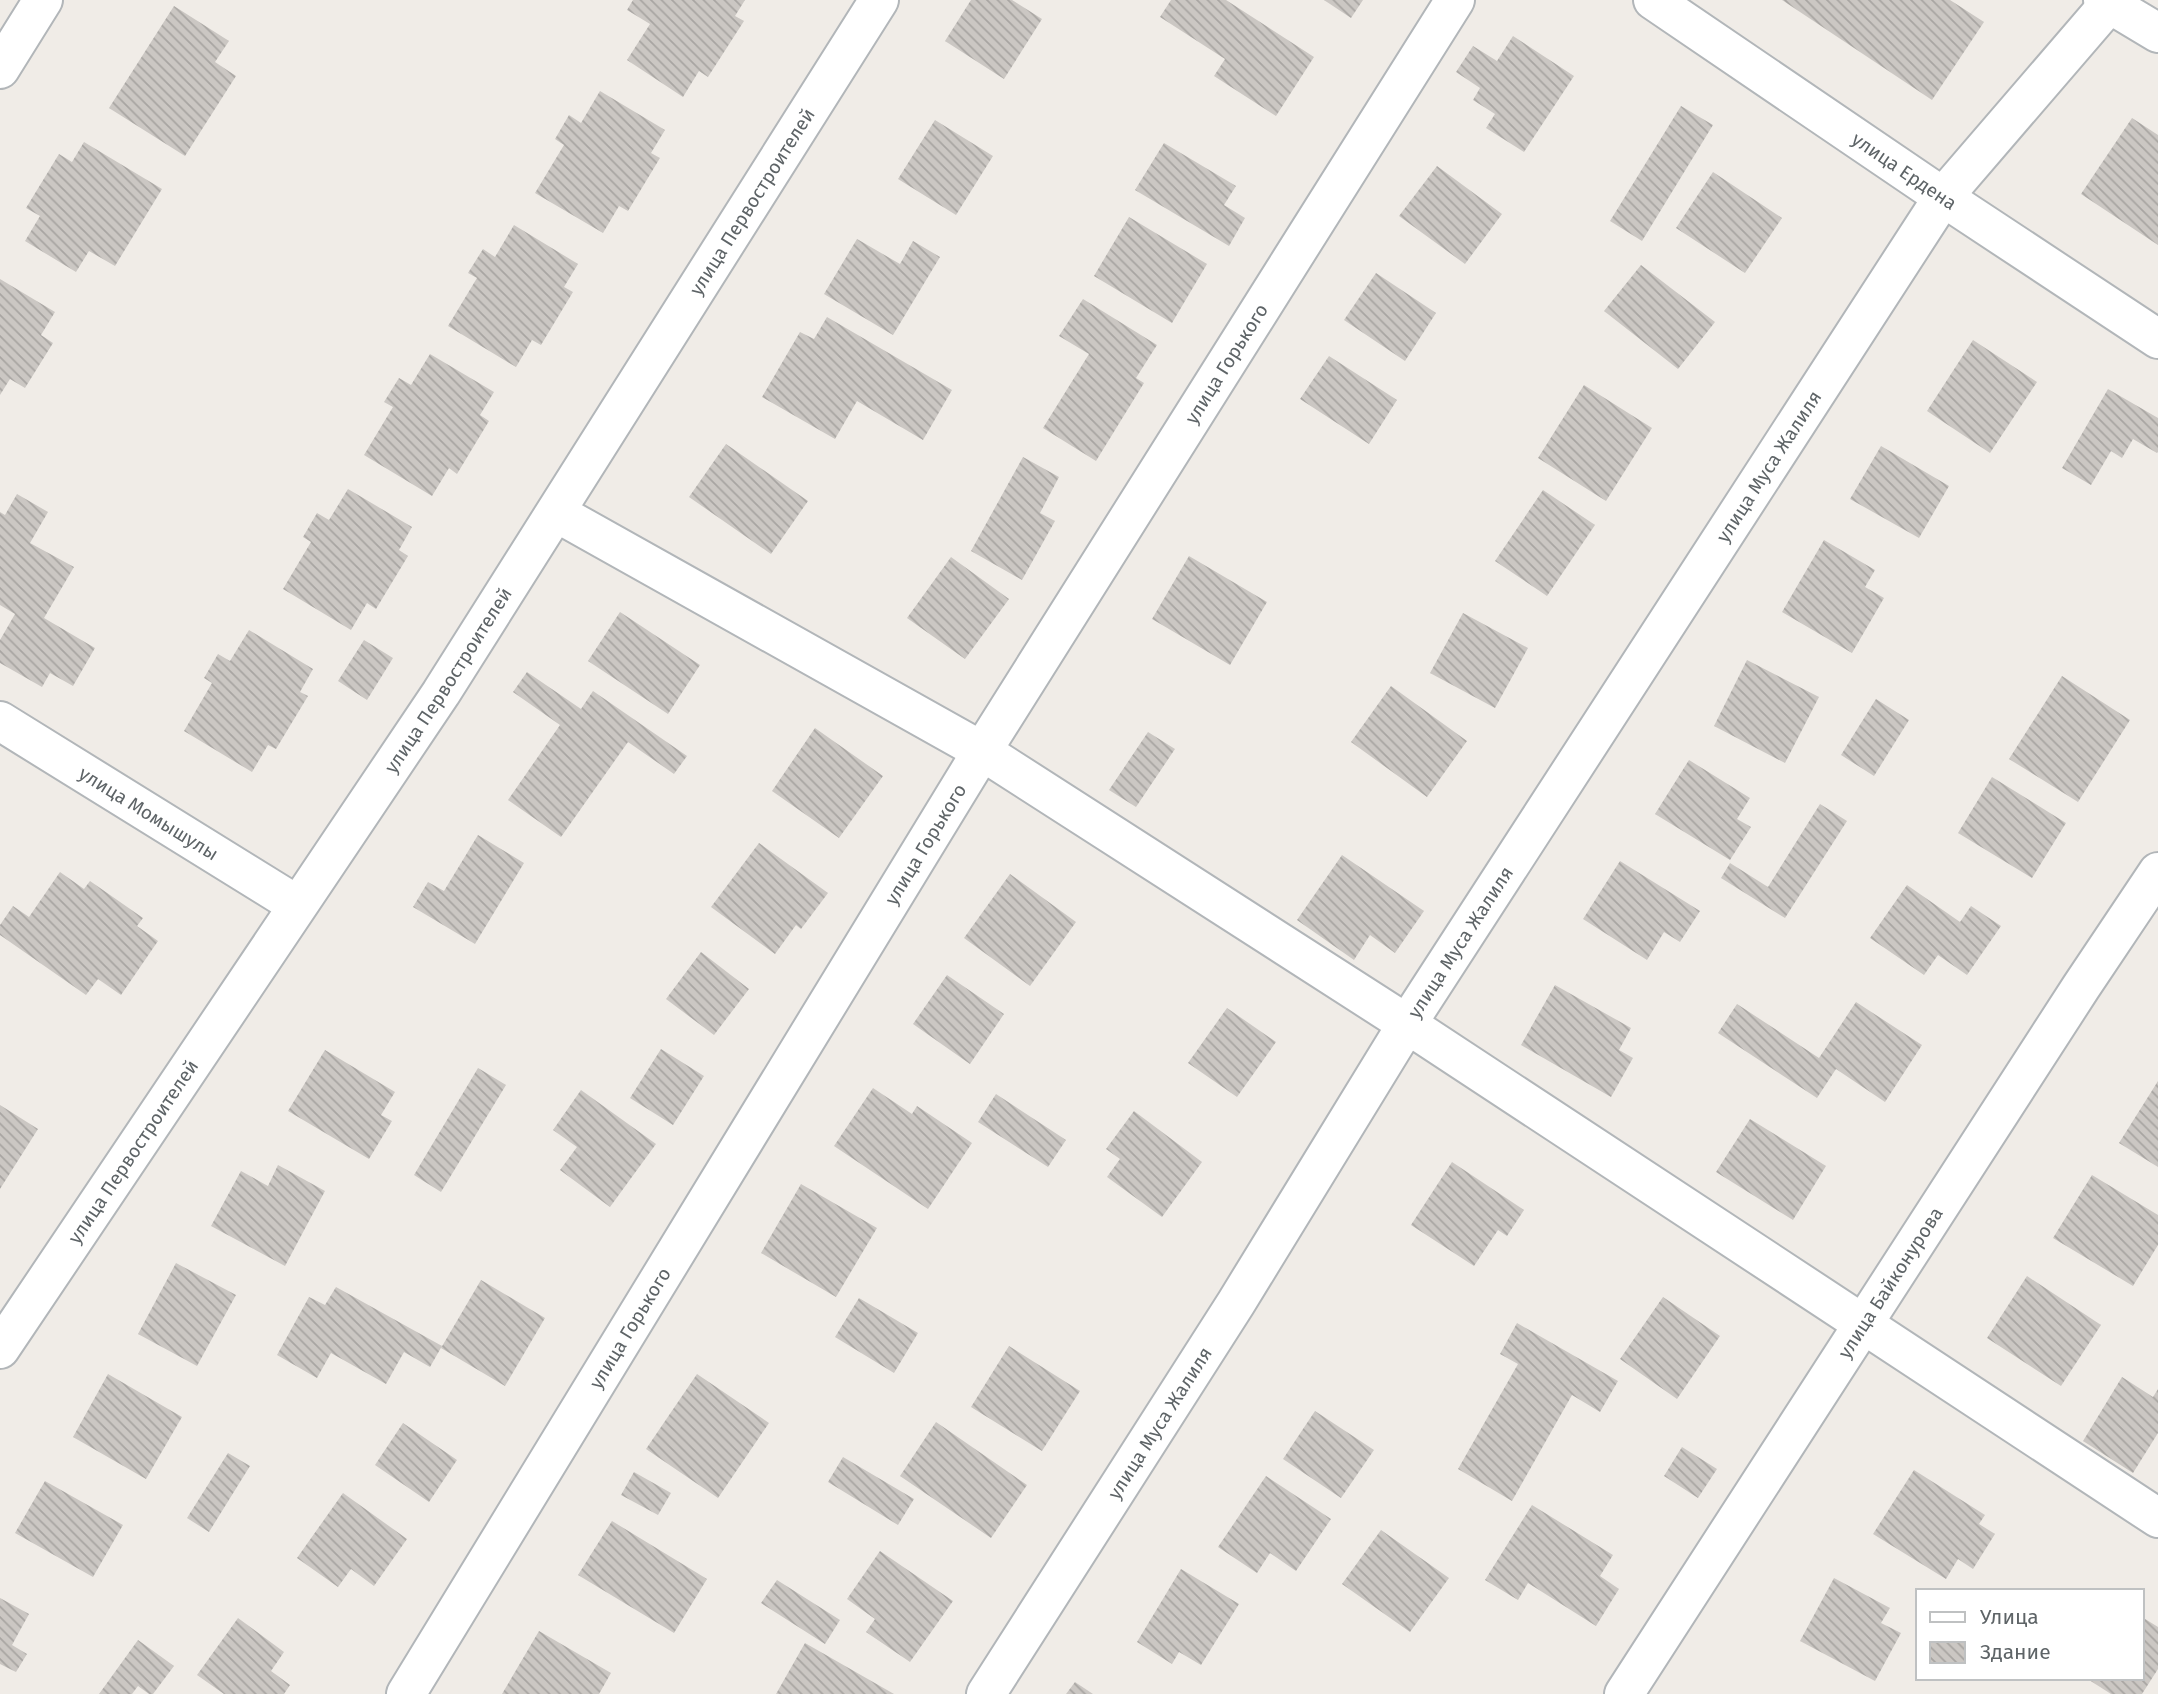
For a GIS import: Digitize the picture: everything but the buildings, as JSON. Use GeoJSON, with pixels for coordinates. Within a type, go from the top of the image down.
{"type":"FeatureCollection","features":[{"type":"Feature","properties":{"kind":"street"},"geometry":{"type":"LineString","coordinates":[[0,69],[43,0]]}},
{"type":"Feature","properties":{"kind":"street","name":"улица Первостроителей"},"geometry":{"type":"LineString","coordinates":[[0,1349],[441,693],[879,0]]}},
{"type":"Feature","properties":{"kind":"street","name":"улица Горького"},"geometry":{"type":"LineString","coordinates":[[407,1694],[982,751],[1455,0]]}},
{"type":"Feature","properties":{"kind":"street","name":"улица Ердена"},"geometry":{"type":"LineString","coordinates":[[1653,0],[1943,197],[2158,338]]}},
{"type":"Feature","properties":{"kind":"street"},"geometry":{"type":"LineString","coordinates":[[2106,2],[2158,33]]}},
{"type":"Feature","properties":{"kind":"street","name":"улица Муса Жалиля"},"geometry":{"type":"LineString","coordinates":[[986,1694],[1236,1303],[1407,1024],[1943,197],[2106,2]]}},
{"type":"Feature","properties":{"kind":"street"},"geometry":{"type":"LineString","coordinates":[[557,513],[982,751],[1407,1024],[2158,1518]]}},
{"type":"Feature","properties":{"kind":"street","name":"улица Момышулы"},"geometry":{"type":"LineString","coordinates":[[0,721],[297,905]]}},
{"type":"Feature","properties":{"kind":"street","name":"улица Байконурова"},"geometry":{"type":"LineString","coordinates":[[1624,1694],[2158,872]]}}]}
